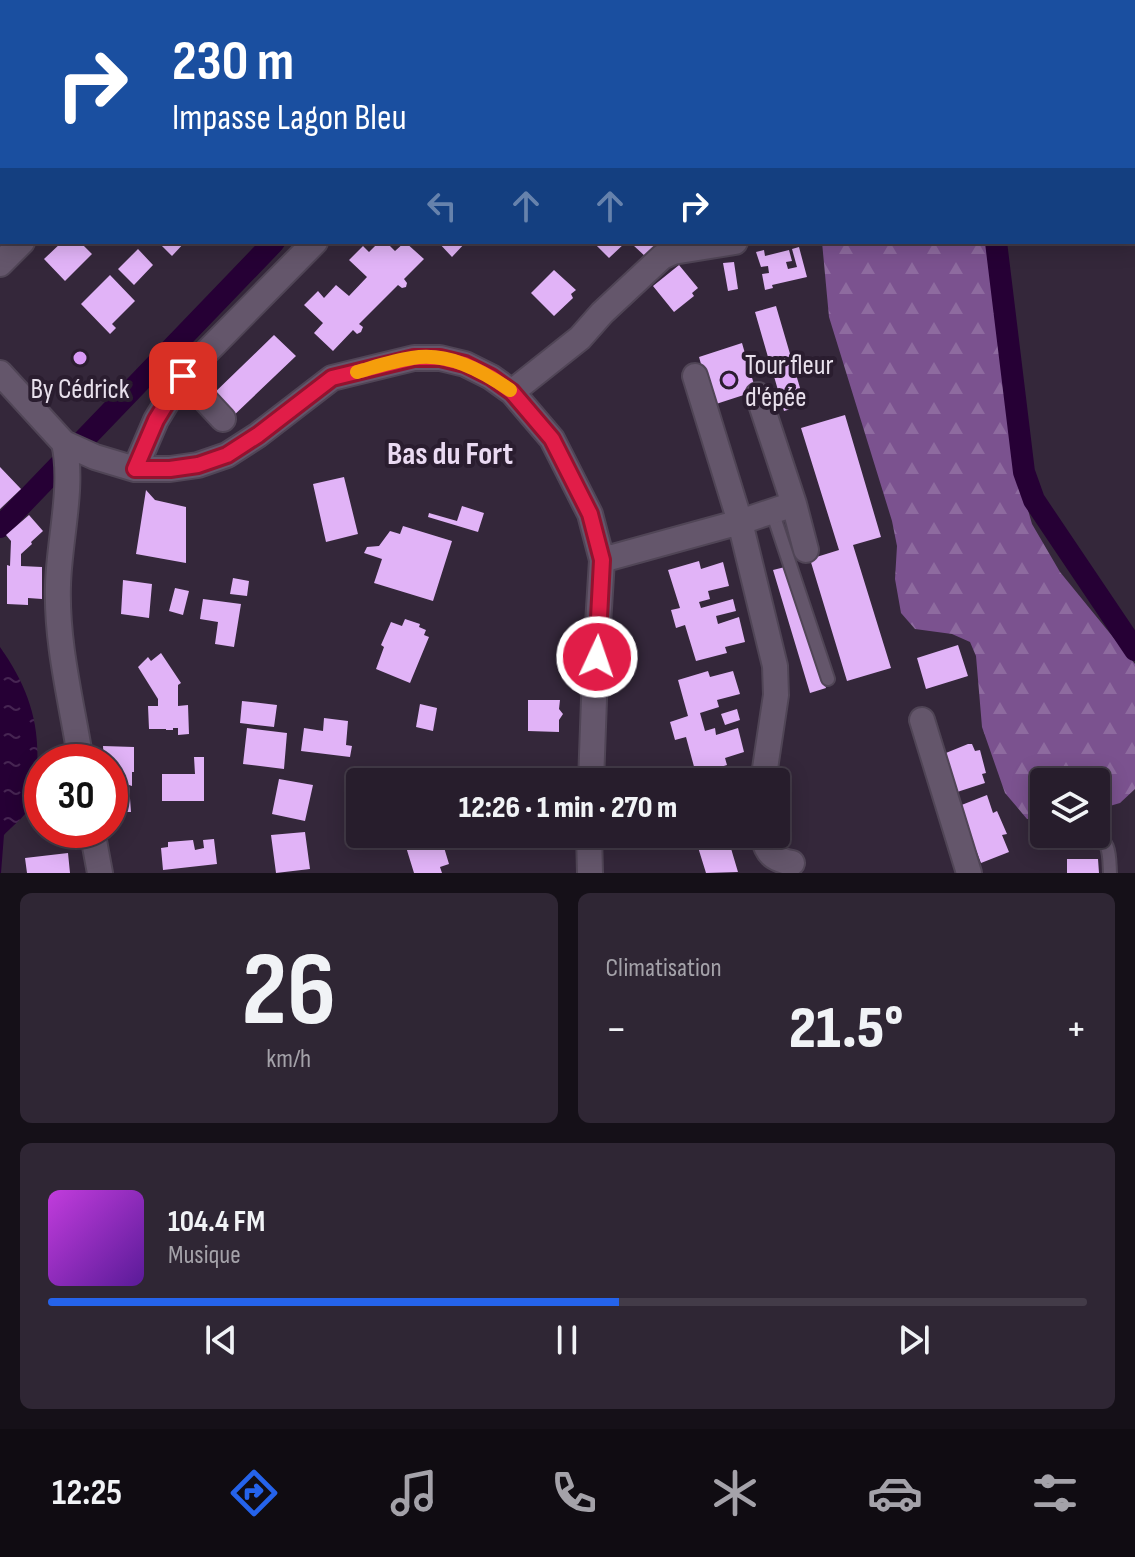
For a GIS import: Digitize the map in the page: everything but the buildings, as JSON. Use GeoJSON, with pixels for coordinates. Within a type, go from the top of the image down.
{"type":"FeatureCollection","features":[{"type":"Feature","properties":{"kind":"street"},"geometry":{"type":"LineString","coordinates":[[0,264],[20,244]]}},
{"type":"Feature","properties":{"kind":"street"},"geometry":{"type":"LineString","coordinates":[[135,469],[156,420],[183,376],[313,244]]}},
{"type":"Feature","properties":{"kind":"street"},"geometry":{"type":"LineString","coordinates":[[512,392],[580,338],[662,257],[673,252],[723,244]]}},
{"type":"Feature","properties":{"kind":"street"},"geometry":{"type":"LineString","coordinates":[[0,373],[67,446],[135,469],[198,465],[227,455],[332,378],[414,358],[440,358],[465,364],[491,377],[512,392],[552,439],[590,514],[602,560],[592,768]]}},
{"type":"Feature","properties":{"kind":"street"},"geometry":{"type":"LineString","coordinates":[[183,376],[223,419]]}},
{"type":"Feature","properties":{"kind":"street"},"geometry":{"type":"LineString","coordinates":[[695,376],[740,522],[775,666],[776,695],[765,768]]}},
{"type":"Feature","properties":{"kind":"street"},"geometry":{"type":"LineString","coordinates":[[758,395],[783,508],[806,550]]}},
{"type":"Feature","properties":{"kind":"street"},"geometry":{"type":"LineString","coordinates":[[67,446],[58,584],[59,629],[78,744]]}},
{"type":"Feature","properties":{"kind":"street"},"geometry":{"type":"LineString","coordinates":[[602,560],[783,508]]}},
{"type":"Feature","properties":{"kind":"street"},"geometry":{"type":"LineString","coordinates":[[922,720],[969,873]]}},
{"type":"Feature","properties":{"kind":"street"},"geometry":{"type":"LineString","coordinates":[[95,848],[100,873]]}},
{"type":"Feature","properties":{"kind":"street"},"geometry":{"type":"LineString","coordinates":[[589,848],[590,873]]}},
{"type":"Feature","properties":{"kind":"street"},"geometry":{"type":"LineString","coordinates":[[767,848],[777,860],[792,863]]}},
{"type":"Feature","properties":{"kind":"lane"},"geometry":{"type":"LineString","coordinates":[[783,508],[828,679]]}},
{"type":"Feature","properties":{"kind":"lane"},"geometry":{"type":"LineString","coordinates":[[1108,848],[1110,873]]}},
{"type":"Feature","properties":{"kind":"green space"},"geometry":{"type":"Polygon","coordinates":[[[822,244],[994,244],[1022,489],[1032,524],[1060,572],[1135,664],[1135,789],[1120,803],[1110,806],[1110,768],[1030,768],[1030,819],[1005,793],[982,727],[976,656],[970,642],[952,634],[915,629],[901,613],[895,579],[897,546],[829,317],[822,244]]]}},
{"type":"Feature","properties":{"kind":"water"},"geometry":{"type":"Polygon","coordinates":[[[0,647],[26,693],[37,744],[24,744],[24,815],[4,835],[0,873],[0,647]]]}},
{"type":"Feature","properties":{"kind":"waterway"},"geometry":{"type":"LineString","coordinates":[[0,527],[272,244]]}},
{"type":"Feature","properties":{"kind":"waterway"},"geometry":{"type":"LineString","coordinates":[[996,244],[1024,472],[1034,500],[1135,650]]}},
{"type":"Feature","properties":{"kind":"slow traffic"},"geometry":{"type":"LineString","coordinates":[[357,372],[414,358],[440,358],[465,364],[510,390]]}},
{"type":"Feature","properties":{"kind":"place","name":"By Cédrick"},"geometry":{"type":"Point","coordinates":[80,358]}},
{"type":"Feature","properties":{"kind":"place","name":"Tour fleur d'épée"},"geometry":{"type":"Point","coordinates":[729,380]}},
{"type":"Feature","properties":{"kind":"district","name":"Bas du Fort"},"geometry":{"type":"Point","coordinates":[450,453]}},
{"type":"Feature","properties":{"kind":"route"},"geometry":{"type":"LineString","coordinates":[[183,376],[156,420],[135,469],[198,465],[227,455],[332,378],[414,358],[440,358],[465,364],[491,377],[512,392],[552,439],[590,514],[602,560],[597,657]]}}]}
